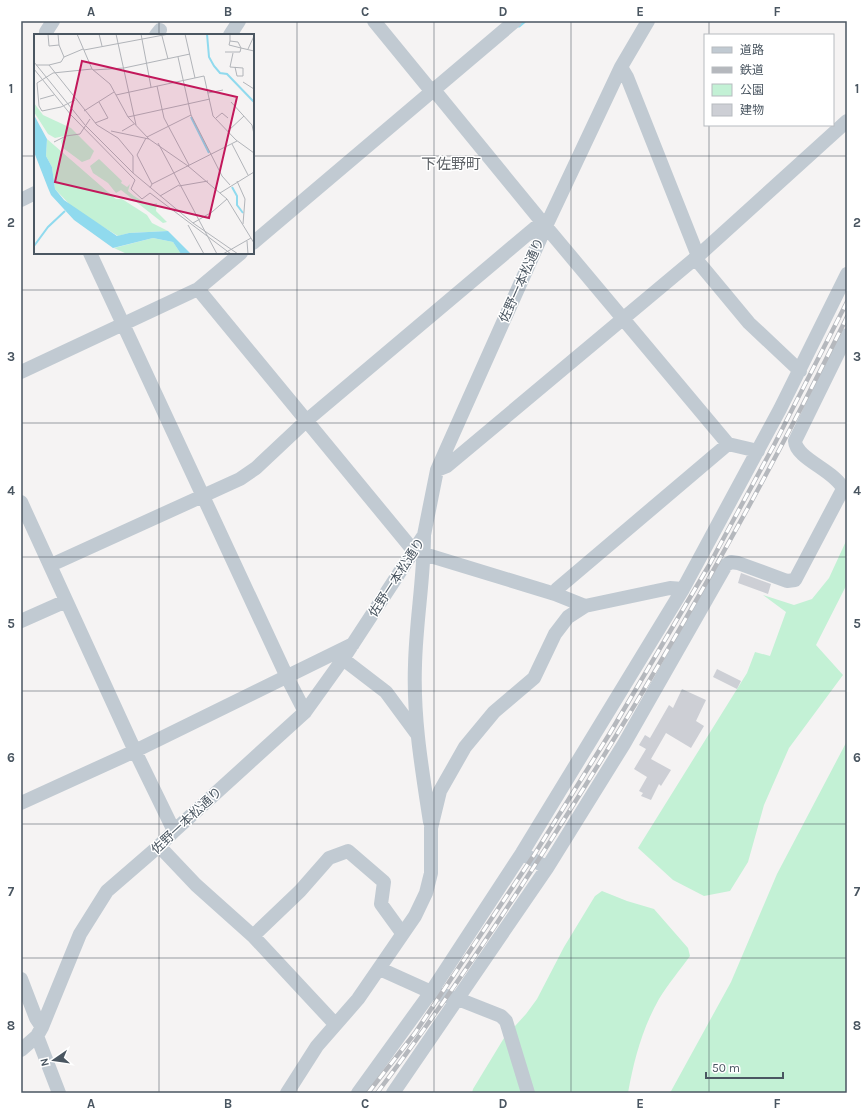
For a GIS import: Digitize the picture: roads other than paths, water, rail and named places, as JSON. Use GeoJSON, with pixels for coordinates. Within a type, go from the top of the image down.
{"type":"FeatureCollection","features":[{"type":"Feature","properties":{"kind":"street"},"geometry":{"type":"LineString","coordinates":[[231,34],[239,21]]}},
{"type":"Feature","properties":{"kind":"street"},"geometry":{"type":"LineString","coordinates":[[374,21],[428,87],[434,90],[728,444],[758,450]]}},
{"type":"Feature","properties":{"kind":"street"},"geometry":{"type":"LineString","coordinates":[[254,242],[515,21]]}},
{"type":"Feature","properties":{"kind":"street","name":"佐野一本松通り"},"geometry":{"type":"LineString","coordinates":[[21,1050],[39,1032],[80,934],[108,891],[305,712],[419,552],[424,535],[437,470],[544,224],[621,67],[648,21]]}},
{"type":"Feature","properties":{"kind":"street"},"geometry":{"type":"LineString","coordinates":[[621,67],[627,77],[696,257],[749,323],[800,371]]}},
{"type":"Feature","properties":{"kind":"street"},"geometry":{"type":"LineString","coordinates":[[437,470],[447,466],[696,257],[847,121]]}},
{"type":"Feature","properties":{"kind":"street"},"geometry":{"type":"LineString","coordinates":[[21,200],[34,194]]}},
{"type":"Feature","properties":{"kind":"street"},"geometry":{"type":"LineString","coordinates":[[51,565],[240,479],[256,468],[306,421],[544,224]]}},
{"type":"Feature","properties":{"kind":"street"},"geometry":{"type":"LineString","coordinates":[[90,254],[287,677],[305,712]]}},
{"type":"Feature","properties":{"kind":"street"},"geometry":{"type":"LineString","coordinates":[[21,372],[198,289],[240,254]]}},
{"type":"Feature","properties":{"kind":"street"},"geometry":{"type":"LineString","coordinates":[[359,1093],[430,992],[522,853],[558,793],[600,728],[683,589],[800,371],[847,274]]}},
{"type":"Feature","properties":{"kind":"street"},"geometry":{"type":"LineString","coordinates":[[198,289],[306,421],[419,552],[555,594],[585,606]]}},
{"type":"Feature","properties":{"kind":"street"},"geometry":{"type":"LineString","coordinates":[[393,1093],[547,868],[624,744],[726,565],[731,562],[738,563],[787,581],[795,580],[844,488],[838,480],[798,450],[795,441],[847,335]]}},
{"type":"Feature","properties":{"kind":"street"},"geometry":{"type":"LineString","coordinates":[[555,594],[557,589],[728,444]]}},
{"type":"Feature","properties":{"kind":"street"},"geometry":{"type":"LineString","coordinates":[[21,502],[135,751],[174,831]]}},
{"type":"Feature","properties":{"kind":"street"},"geometry":{"type":"LineString","coordinates":[[287,1093],[317,1046],[358,999],[415,916],[426,893],[431,873],[431,828],[417,734],[415,664],[419,552]]}},
{"type":"Feature","properties":{"kind":"street"},"geometry":{"type":"LineString","coordinates":[[431,828],[444,780],[464,746],[494,712],[534,678],[562,624],[568,617],[585,606],[670,588],[683,589]]}},
{"type":"Feature","properties":{"kind":"street"},"geometry":{"type":"LineString","coordinates":[[21,621],[66,601]]}},
{"type":"Feature","properties":{"kind":"street"},"geometry":{"type":"LineString","coordinates":[[21,803],[135,751],[353,644]]}},
{"type":"Feature","properties":{"kind":"street"},"geometry":{"type":"LineString","coordinates":[[343,659],[386,692],[417,734]]}},
{"type":"Feature","properties":{"kind":"street"},"geometry":{"type":"LineString","coordinates":[[159,846],[196,885],[253,936],[335,1024]]}},
{"type":"Feature","properties":{"kind":"street"},"geometry":{"type":"LineString","coordinates":[[253,936],[300,891],[329,858],[348,851],[384,882],[381,904],[402,933]]}},
{"type":"Feature","properties":{"kind":"street"},"geometry":{"type":"LineString","coordinates":[[522,853],[547,868]]}},
{"type":"Feature","properties":{"kind":"street"},"geometry":{"type":"LineString","coordinates":[[380,969],[430,992],[458,999],[501,1016],[506,1021],[528,1093]]}},
{"type":"Feature","properties":{"kind":"street"},"geometry":{"type":"LineString","coordinates":[[21,979],[36,1018],[58,1093]]}},
{"type":"Feature","properties":{"kind":"waterway"},"geometry":{"type":"LineString","coordinates":[[519,26],[525,21]]}},
{"type":"Feature","properties":{"kind":"railway"},"geometry":{"type":"LineString","coordinates":[[368,1093],[415,1033],[534,855],[610,733],[708,567],[774,445],[847,302]]}},
{"type":"Feature","properties":{"kind":"railway"},"geometry":{"type":"LineString","coordinates":[[377,1093],[428,1024],[524,882],[644,689],[750,505],[847,317]]}},
{"type":"Feature","properties":{"kind":"district","name":"下佐野町"},"geometry":{"type":"Point","coordinates":[451,164]}}]}
